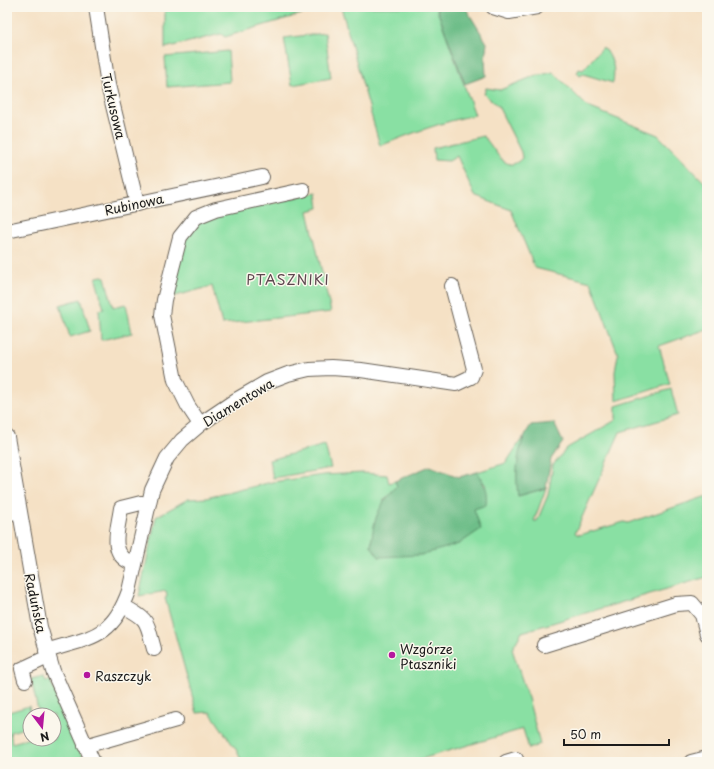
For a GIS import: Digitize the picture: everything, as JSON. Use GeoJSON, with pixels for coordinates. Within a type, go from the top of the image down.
{"type":"FeatureCollection","features":[{"type":"Feature","properties":{"kind":"street","name":"Turkusowa"},"geometry":{"type":"LineString","coordinates":[[96,7],[108,85],[137,204]]}},
{"type":"Feature","properties":{"kind":"street"},"geometry":{"type":"LineString","coordinates":[[493,7],[509,12],[537,7]]}},
{"type":"Feature","properties":{"kind":"street","name":"Rubinowa"},"geometry":{"type":"LineString","coordinates":[[7,231],[262,178]]}},
{"type":"Feature","properties":{"kind":"street"},"geometry":{"type":"LineString","coordinates":[[200,424],[188,406],[175,380],[162,315],[173,261],[180,237],[196,217],[216,209],[303,190]]}},
{"type":"Feature","properties":{"kind":"street","name":"Diamentowa"},"geometry":{"type":"LineString","coordinates":[[25,680],[22,669],[47,654],[94,636],[106,629],[115,621],[123,606],[135,564],[149,504],[158,475],[167,458],[182,440],[200,424],[236,400],[267,382],[288,374],[309,369],[330,368],[361,370],[456,384],[464,382],[471,377],[474,369],[452,286]]}},
{"type":"Feature","properties":{"kind":"street","name":"Raduńska"},"geometry":{"type":"LineString","coordinates":[[7,436],[13,513],[47,654],[93,762]]}},
{"type":"Feature","properties":{"kind":"street"},"geometry":{"type":"LineString","coordinates":[[135,564],[125,561],[119,555],[116,544],[121,508],[141,503],[149,504]]}},
{"type":"Feature","properties":{"kind":"street"},"geometry":{"type":"LineString","coordinates":[[544,645],[676,604],[692,603],[702,615],[707,634]]}},
{"type":"Feature","properties":{"kind":"street"},"geometry":{"type":"LineString","coordinates":[[123,606],[140,614],[146,620],[154,649]]}},
{"type":"Feature","properties":{"kind":"street"},"geometry":{"type":"LineString","coordinates":[[85,746],[176,720]]}},
{"type":"Feature","properties":{"kind":"street"},"geometry":{"type":"LineString","coordinates":[[691,762],[707,758]]}},
{"type":"Feature","properties":{"kind":"street"},"geometry":{"type":"LineString","coordinates":[[506,762],[516,759],[517,762]]}},
{"type":"Feature","properties":{"kind":"green space"},"geometry":{"type":"Polygon","coordinates":[[[165,7],[325,7],[225,37],[221,34],[165,48],[165,7]]]}},
{"type":"Feature","properties":{"kind":"green space"},"geometry":{"type":"Polygon","coordinates":[[[341,7],[436,7],[475,115],[427,128],[380,146],[341,7]]]}},
{"type":"Feature","properties":{"kind":"green space"},"geometry":{"type":"Polygon","coordinates":[[[436,7],[465,7],[487,43],[485,58],[486,76],[465,84],[436,7]]]}},
{"type":"Feature","properties":{"kind":"green space"},"geometry":{"type":"Polygon","coordinates":[[[325,33],[331,78],[292,85],[284,38],[325,33]]]}},
{"type":"Feature","properties":{"kind":"green space"},"geometry":{"type":"Polygon","coordinates":[[[603,47],[612,60],[614,73],[613,83],[583,74],[580,76],[577,73],[579,69],[583,70],[603,47]]]}},
{"type":"Feature","properties":{"kind":"green space"},"geometry":{"type":"Polygon","coordinates":[[[228,51],[230,82],[167,87],[165,57],[228,51]]]}},
{"type":"Feature","properties":{"kind":"green space"},"geometry":{"type":"Polygon","coordinates":[[[553,72],[588,107],[658,135],[707,185],[707,329],[659,346],[670,384],[616,401],[615,372],[618,354],[591,282],[535,268],[511,210],[475,196],[457,156],[449,161],[434,160],[433,148],[483,136],[505,162],[510,164],[516,163],[522,158],[521,152],[498,106],[484,94],[486,88],[500,90],[532,77],[553,72]]]}},
{"type":"Feature","properties":{"kind":"green space"},"geometry":{"type":"Polygon","coordinates":[[[317,193],[319,208],[308,211],[331,312],[222,324],[212,286],[172,297],[183,240],[203,218],[317,193]]]}},
{"type":"Feature","properties":{"kind":"green space"},"geometry":{"type":"Polygon","coordinates":[[[97,277],[105,277],[113,307],[126,304],[132,333],[101,340],[99,310],[104,309],[96,280],[97,277]]]}},
{"type":"Feature","properties":{"kind":"green space"},"geometry":{"type":"Polygon","coordinates":[[[81,299],[90,331],[70,337],[60,305],[81,299]]]}},
{"type":"Feature","properties":{"kind":"green space"},"geometry":{"type":"Polygon","coordinates":[[[671,389],[678,415],[620,432],[575,533],[579,535],[624,522],[628,523],[707,496],[707,577],[522,632],[512,649],[528,698],[540,744],[529,749],[523,729],[411,762],[242,762],[237,751],[210,712],[197,713],[165,598],[167,597],[166,591],[139,596],[156,517],[188,499],[206,498],[272,482],[324,475],[363,473],[387,475],[389,483],[395,481],[397,486],[383,501],[474,509],[486,486],[477,472],[506,463],[523,437],[517,471],[518,496],[546,488],[534,521],[537,521],[548,495],[553,465],[567,448],[616,420],[616,406],[671,389]]]}},
{"type":"Feature","properties":{"kind":"green space"},"geometry":{"type":"Polygon","coordinates":[[[554,423],[563,442],[551,459],[546,488],[518,496],[518,459],[526,433],[531,425],[554,423]]]}},
{"type":"Feature","properties":{"kind":"green space"},"geometry":{"type":"Polygon","coordinates":[[[325,445],[331,468],[273,478],[269,460],[325,445]]]}},
{"type":"Feature","properties":{"kind":"green space"},"geometry":{"type":"Polygon","coordinates":[[[430,466],[459,477],[477,472],[486,492],[486,505],[474,509],[481,529],[459,544],[421,555],[379,557],[371,546],[375,521],[381,507],[397,486],[395,481],[430,466]]]}},
{"type":"Feature","properties":{"kind":"green space"},"geometry":{"type":"Polygon","coordinates":[[[43,676],[46,681],[50,680],[62,707],[37,707],[31,679],[43,676]]]}},
{"type":"Feature","properties":{"kind":"green space"},"geometry":{"type":"Polygon","coordinates":[[[7,707],[9,712],[22,708],[22,728],[10,732],[12,743],[22,740],[22,747],[62,747],[62,708],[85,762],[7,762],[7,707]]]}},
{"type":"Feature","properties":{"kind":"place","name":"Wzgórze Ptaszniki"},"geometry":{"type":"Point","coordinates":[392,655]}},
{"type":"Feature","properties":{"kind":"place","name":"Raszczyk"},"geometry":{"type":"Point","coordinates":[87,675]}},
{"type":"Feature","properties":{"kind":"district","name":"PTASZNIKI"},"geometry":{"type":"Point","coordinates":[288,279]}}]}
